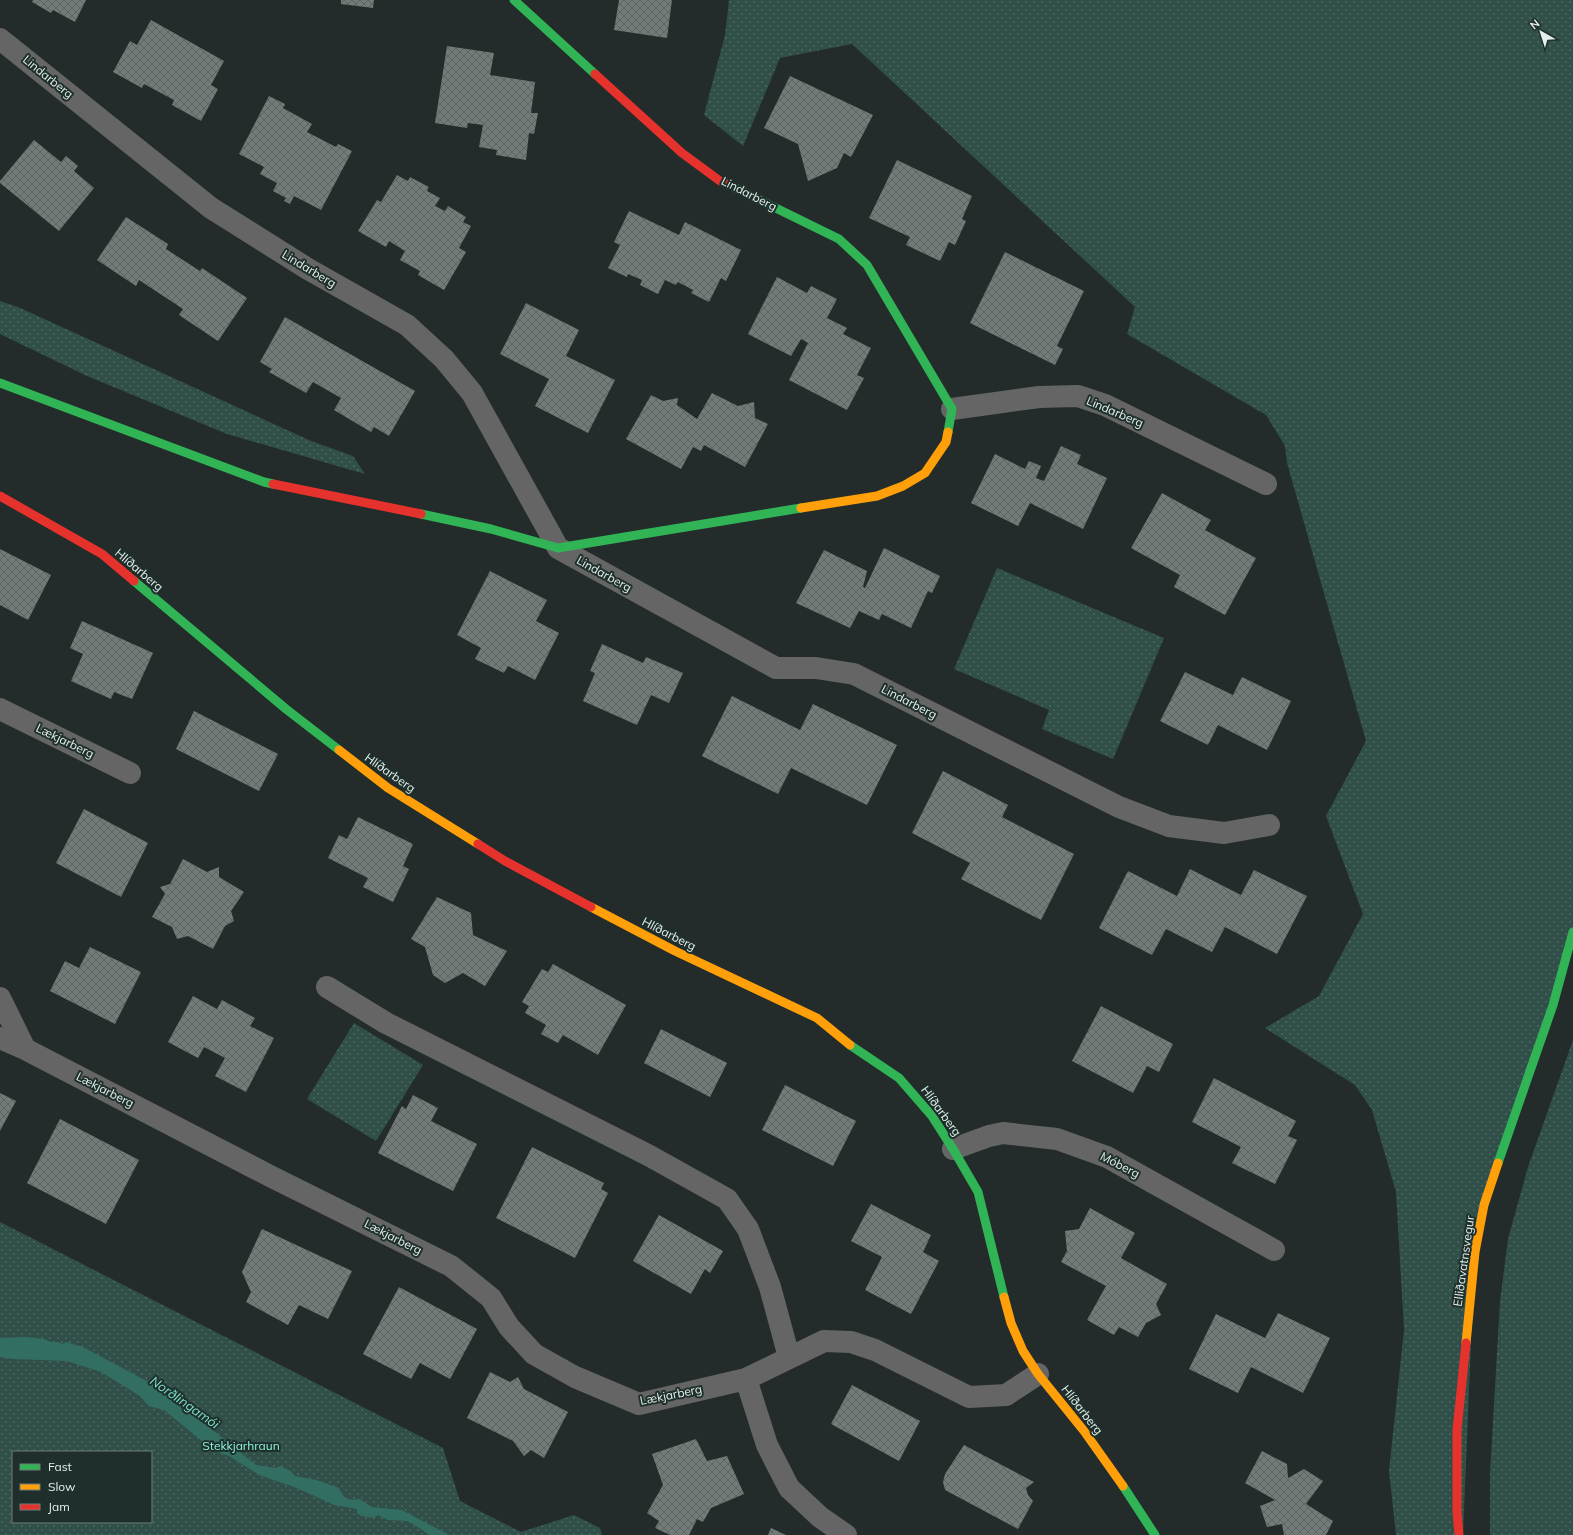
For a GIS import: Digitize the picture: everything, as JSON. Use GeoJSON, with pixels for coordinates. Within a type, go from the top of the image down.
{"type":"FeatureCollection","features":[{"type":"Feature","properties":{"kind":"street","name":"Lindarberg"},"geometry":{"type":"LineString","coordinates":[[514,0],[682,153],[720,181],[839,239],[867,265],[952,409],[946,442],[925,473],[903,486],[877,496],[558,548]]}},
{"type":"Feature","properties":{"kind":"street","name":"Lindarberg"},"geometry":{"type":"LineString","coordinates":[[0,39],[211,208],[308,269],[407,324],[444,359],[472,393],[558,548]]}},
{"type":"Feature","properties":{"kind":"street","name":"Lindarberg"},"geometry":{"type":"LineString","coordinates":[[0,383],[264,482],[491,529],[558,548],[776,668],[816,668],[854,674],[1118,807],[1169,826],[1224,833],[1269,825]]}},
{"type":"Feature","properties":{"kind":"street","name":"Lindarberg"},"geometry":{"type":"LineString","coordinates":[[952,409],[1039,397],[1078,396],[1104,405],[1266,484]]}},
{"type":"Feature","properties":{"kind":"street","name":"Hlíðarberg"},"geometry":{"type":"LineString","coordinates":[[0,496],[102,554],[286,709],[388,788],[505,861],[675,952],[817,1018],[856,1050],[899,1078],[932,1116],[978,1192],[1011,1323],[1023,1351],[1038,1374],[1084,1431],[1128,1493],[1155,1535]]}},
{"type":"Feature","properties":{"kind":"street","name":"Lækjarberg"},"geometry":{"type":"LineString","coordinates":[[0,710],[130,773]]}},
{"type":"Feature","properties":{"kind":"street","name":"Elliðavatnsvegur"},"geometry":{"type":"LineString","coordinates":[[1459,1535],[1457,1512],[1457,1430],[1475,1252],[1484,1205],[1554,1005],[1573,932]]}},
{"type":"Feature","properties":{"kind":"street"},"geometry":{"type":"LineString","coordinates":[[327,987],[386,1023],[648,1155],[727,1199],[748,1229],[770,1287],[789,1357]]}},
{"type":"Feature","properties":{"kind":"street"},"geometry":{"type":"LineString","coordinates":[[0,998],[25,1049]]}},
{"type":"Feature","properties":{"kind":"street","name":"Lækjarberg"},"geometry":{"type":"LineString","coordinates":[[0,1038],[25,1049],[270,1176],[451,1266],[491,1298],[509,1327],[534,1354],[575,1377],[639,1404],[746,1379],[824,1341],[851,1342],[875,1350],[969,1397],[1006,1395],[1038,1374]]}},
{"type":"Feature","properties":{"kind":"street","name":"Móberg"},"geometry":{"type":"LineString","coordinates":[[953,1149],[989,1136],[1003,1133],[1057,1139],[1107,1157],[1274,1250]]}},
{"type":"Feature","properties":{"kind":"street"},"geometry":{"type":"LineString","coordinates":[[746,1379],[767,1446],[788,1488],[820,1517],[846,1535]]}},
{"type":"Feature","properties":{"kind":"green space"},"geometry":{"type":"Polygon","coordinates":[[[729,0],[1573,0],[1573,930],[1476,1222],[1463,1535],[1396,1535],[1389,1471],[1404,1330],[1396,1192],[1372,1110],[1355,1085],[1265,1028],[1319,996],[1363,914],[1326,816],[1366,741],[1287,463],[1285,446],[1266,415],[1127,334],[1135,307],[852,44],[780,58],[743,146],[704,115],[725,35],[729,0]]]}},
{"type":"Feature","properties":{"kind":"green space"},"geometry":{"type":"Polygon","coordinates":[[[0,301],[18,307],[311,441],[353,456],[365,474],[227,434],[87,376],[0,334],[0,301]]]}},
{"type":"Feature","properties":{"kind":"green space"},"geometry":{"type":"Polygon","coordinates":[[[997,568],[1164,638],[1113,759],[1042,729],[1049,710],[954,669],[997,568]]]}},
{"type":"Feature","properties":{"kind":"green space"},"geometry":{"type":"Polygon","coordinates":[[[354,1023],[423,1065],[376,1141],[307,1099],[354,1023]]]}},
{"type":"Feature","properties":{"kind":"green space"},"geometry":{"type":"Polygon","coordinates":[[[1573,1040],[1573,1535],[1490,1535],[1490,1473],[1500,1301],[1508,1239],[1528,1167],[1573,1040]]]}},
{"type":"Feature","properties":{"kind":"green space","name":"Stekkjarhraun"},"geometry":{"type":"Polygon","coordinates":[[[0,1222],[443,1448],[460,1501],[521,1532],[574,1515],[600,1528],[602,1535],[0,1535],[0,1222]]]}},
{"type":"Feature","properties":{"kind":"shaded area"},"geometry":{"type":"Polygon","coordinates":[[[27,1337],[44,1339],[63,1344],[66,1342],[83,1347],[171,1394],[190,1412],[256,1465],[276,1468],[280,1466],[291,1471],[295,1476],[316,1480],[339,1488],[342,1495],[345,1497],[353,1500],[360,1499],[371,1507],[402,1510],[449,1535],[429,1535],[407,1521],[388,1520],[378,1515],[374,1518],[361,1516],[357,1513],[357,1509],[334,1505],[297,1488],[259,1475],[229,1456],[214,1451],[164,1410],[149,1406],[140,1396],[101,1372],[67,1361],[13,1359],[0,1357],[0,1338],[27,1337]]]}},
{"type":"Feature","properties":{"kind":"building"},"geometry":{"type":"Polygon","coordinates":[[[33,0],[86,0],[75,22],[53,10],[51,13],[32,2],[33,0]]]}},
{"type":"Feature","properties":{"kind":"building"},"geometry":{"type":"Polygon","coordinates":[[[341,0],[374,0],[373,8],[341,4],[341,0]]]}},
{"type":"Feature","properties":{"kind":"building"},"geometry":{"type":"Polygon","coordinates":[[[619,0],[672,0],[667,38],[614,30],[619,0]]]}},
{"type":"Feature","properties":{"kind":"building"},"geometry":{"type":"Polygon","coordinates":[[[151,20],[224,61],[211,85],[218,89],[201,121],[172,105],[174,100],[144,84],[142,88],[113,72],[130,41],[137,45],[151,20]]]}},
{"type":"Feature","properties":{"kind":"building"},"geometry":{"type":"Polygon","coordinates":[[[447,46],[494,53],[490,75],[535,82],[531,113],[538,113],[534,134],[529,133],[526,160],[496,155],[497,150],[479,147],[483,125],[468,123],[467,128],[435,123],[447,46]]]}},
{"type":"Feature","properties":{"kind":"building"},"geometry":{"type":"Polygon","coordinates":[[[790,76],[873,115],[851,157],[844,153],[837,168],[808,181],[798,144],[764,128],[790,76]]]}},
{"type":"Feature","properties":{"kind":"building"},"geometry":{"type":"Polygon","coordinates":[[[269,96],[285,104],[283,108],[312,124],[307,132],[336,147],[338,144],[352,151],[321,210],[294,196],[290,204],[284,201],[286,198],[273,191],[277,183],[260,174],[264,167],[239,154],[269,96]]]}},
{"type":"Feature","properties":{"kind":"building"},"geometry":{"type":"Polygon","coordinates":[[[34,140],[61,162],[66,156],[78,166],[74,171],[94,188],[59,231],[0,183],[0,181],[34,140]]]}},
{"type":"Feature","properties":{"kind":"building"},"geometry":{"type":"Polygon","coordinates":[[[897,160],[972,196],[962,219],[966,221],[955,245],[949,242],[940,261],[906,245],[910,237],[869,218],[897,160]]]}},
{"type":"Feature","properties":{"kind":"building"},"geometry":{"type":"Polygon","coordinates":[[[397,175],[408,181],[410,177],[429,187],[427,191],[440,198],[435,206],[445,211],[448,206],[466,217],[463,222],[471,226],[459,248],[466,252],[444,290],[418,275],[420,271],[400,260],[405,251],[389,241],[386,247],[358,231],[377,200],[381,202],[397,175]]]}},
{"type":"Feature","properties":{"kind":"building"},"geometry":{"type":"Polygon","coordinates":[[[629,211],[679,235],[685,222],[741,250],[726,281],[721,278],[709,302],[691,293],[693,290],[678,282],[676,285],[665,280],[658,294],[640,285],[642,280],[628,274],[627,277],[608,268],[620,245],[614,242],[629,211]]]}},
{"type":"Feature","properties":{"kind":"building"},"geometry":{"type":"Polygon","coordinates":[[[126,217],[168,244],[166,249],[200,271],[202,268],[247,298],[218,341],[179,315],[183,309],[139,280],[136,286],[97,260],[126,217]]]}},
{"type":"Feature","properties":{"kind":"building"},"geometry":{"type":"Polygon","coordinates":[[[1005,252],[1084,291],[1057,346],[1063,349],[1055,365],[970,323],[1005,252]]]}},
{"type":"Feature","properties":{"kind":"building"},"geometry":{"type":"Polygon","coordinates":[[[777,277],[807,293],[811,286],[837,299],[827,318],[847,328],[843,334],[871,348],[857,375],[864,378],[847,410],[789,380],[808,343],[801,339],[791,356],[748,334],[777,277]]]}},
{"type":"Feature","properties":{"kind":"building"},"geometry":{"type":"Polygon","coordinates":[[[526,303],[579,330],[566,356],[615,380],[588,433],[535,406],[549,379],[500,354],[526,303]]]}},
{"type":"Feature","properties":{"kind":"building"},"geometry":{"type":"Polygon","coordinates":[[[285,317],[415,391],[389,436],[374,427],[371,432],[334,410],[341,398],[313,382],[306,393],[269,372],[272,369],[260,362],[285,317]]]}},
{"type":"Feature","properties":{"kind":"building"},"geometry":{"type":"Polygon","coordinates":[[[712,393],[738,406],[754,402],[755,418],[768,424],[745,467],[704,445],[701,451],[693,447],[681,469],[626,439],[651,395],[663,401],[678,398],[677,405],[697,419],[712,393]]]}},
{"type":"Feature","properties":{"kind":"building"},"geometry":{"type":"Polygon","coordinates":[[[1061,446],[1081,455],[1077,464],[1107,478],[1083,529],[1030,503],[1018,526],[971,503],[995,454],[1025,469],[1029,461],[1041,466],[1036,478],[1044,481],[1061,446]]]}},
{"type":"Feature","properties":{"kind":"building"},"geometry":{"type":"Polygon","coordinates":[[[1162,493],[1211,520],[1205,530],[1256,558],[1225,615],[1174,587],[1180,575],[1131,548],[1162,493]]]}},
{"type":"Feature","properties":{"kind":"building"},"geometry":{"type":"Polygon","coordinates":[[[884,548],[940,576],[932,593],[928,591],[911,628],[882,614],[879,620],[859,611],[850,628],[796,603],[824,550],[867,571],[863,587],[865,588],[884,548]]]}},
{"type":"Feature","properties":{"kind":"building"},"geometry":{"type":"Polygon","coordinates":[[[0,549],[51,575],[28,620],[0,605],[0,549]]]}},
{"type":"Feature","properties":{"kind":"building"},"geometry":{"type":"Polygon","coordinates":[[[490,571],[547,600],[536,621],[559,633],[535,680],[508,666],[504,673],[475,659],[481,648],[457,635],[490,571]]]}},
{"type":"Feature","properties":{"kind":"building"},"geometry":{"type":"Polygon","coordinates":[[[82,621],[153,653],[132,699],[114,692],[111,699],[71,681],[83,654],[70,648],[82,621]]]}},
{"type":"Feature","properties":{"kind":"building"},"geometry":{"type":"Polygon","coordinates":[[[602,644],[643,663],[646,657],[683,673],[669,703],[651,695],[637,725],[583,701],[595,673],[590,671],[602,644]]]}},
{"type":"Feature","properties":{"kind":"building"},"geometry":{"type":"Polygon","coordinates":[[[1185,672],[1233,695],[1242,677],[1291,701],[1267,750],[1218,725],[1208,745],[1160,721],[1185,672]]]}},
{"type":"Feature","properties":{"kind":"building"},"geometry":{"type":"Polygon","coordinates":[[[732,696],[800,730],[813,704],[897,745],[867,805],[791,768],[778,794],[702,756],[732,696]]]}},
{"type":"Feature","properties":{"kind":"building"},"geometry":{"type":"Polygon","coordinates":[[[194,711],[278,754],[259,791],[176,749],[194,711]]]}},
{"type":"Feature","properties":{"kind":"building"},"geometry":{"type":"Polygon","coordinates":[[[943,771],[1008,805],[1002,817],[1074,854],[1041,920],[961,879],[970,863],[912,833],[943,771]]]}},
{"type":"Feature","properties":{"kind":"building"},"geometry":{"type":"Polygon","coordinates":[[[84,809],[148,843],[121,897],[56,863],[84,809]]]}},
{"type":"Feature","properties":{"kind":"building"},"geometry":{"type":"Polygon","coordinates":[[[358,817],[413,844],[403,866],[409,869],[393,902],[363,887],[368,878],[328,858],[339,835],[347,839],[358,817]]]}},
{"type":"Feature","properties":{"kind":"building"},"geometry":{"type":"Polygon","coordinates":[[[183,859],[207,872],[219,867],[219,877],[244,892],[231,911],[234,921],[225,926],[213,949],[188,936],[177,939],[172,927],[152,917],[165,894],[160,887],[170,884],[183,859]]]}},
{"type":"Feature","properties":{"kind":"building"},"geometry":{"type":"Polygon","coordinates":[[[1190,869],[1241,895],[1254,870],[1307,896],[1277,954],[1225,927],[1212,952],[1166,929],[1152,955],[1099,928],[1128,871],[1177,896],[1190,869]]]}},
{"type":"Feature","properties":{"kind":"building"},"geometry":{"type":"Polygon","coordinates":[[[437,897],[471,913],[473,935],[507,951],[485,986],[463,973],[445,983],[433,975],[425,947],[411,939],[437,897]]]}},
{"type":"Feature","properties":{"kind":"building"},"geometry":{"type":"Polygon","coordinates":[[[90,947],[141,972],[115,1024],[50,991],[65,961],[79,968],[90,947]]]}},
{"type":"Feature","properties":{"kind":"building"},"geometry":{"type":"Polygon","coordinates":[[[553,964],[626,1005],[598,1055],[563,1035],[558,1043],[541,1034],[546,1025],[525,1013],[529,1006],[522,1002],[542,969],[548,972],[553,964]]]}},
{"type":"Feature","properties":{"kind":"building"},"geometry":{"type":"Polygon","coordinates":[[[193,996],[217,1009],[222,1000],[255,1018],[250,1026],[274,1038],[246,1092],[215,1076],[225,1058],[204,1047],[198,1058],[168,1042],[193,996]]]}},
{"type":"Feature","properties":{"kind":"building"},"geometry":{"type":"Polygon","coordinates":[[[1101,1006],[1173,1044],[1159,1072],[1147,1066],[1133,1093],[1072,1061],[1101,1006]]]}},
{"type":"Feature","properties":{"kind":"building"},"geometry":{"type":"Polygon","coordinates":[[[661,1029],[727,1063],[710,1097],[644,1063],[661,1029]]]}},
{"type":"Feature","properties":{"kind":"building"},"geometry":{"type":"Polygon","coordinates":[[[1214,1078],[1296,1121],[1288,1136],[1297,1140],[1275,1184],[1232,1163],[1241,1147],[1192,1122],[1214,1078]]]}},
{"type":"Feature","properties":{"kind":"building"},"geometry":{"type":"Polygon","coordinates":[[[785,1085],[856,1121],[833,1166],[762,1130],[785,1085]]]}},
{"type":"Feature","properties":{"kind":"building"},"geometry":{"type":"Polygon","coordinates":[[[0,1093],[16,1101],[0,1131],[0,1093]]]}},
{"type":"Feature","properties":{"kind":"building"},"geometry":{"type":"Polygon","coordinates":[[[413,1095],[438,1108],[431,1121],[477,1144],[453,1191],[378,1153],[402,1106],[406,1109],[413,1095]]]}},
{"type":"Feature","properties":{"kind":"building"},"geometry":{"type":"Polygon","coordinates":[[[60,1119],[139,1160],[106,1224],[27,1183],[60,1119]]]}},
{"type":"Feature","properties":{"kind":"building"},"geometry":{"type":"Polygon","coordinates":[[[532,1147],[604,1183],[601,1189],[608,1193],[575,1258],[496,1218],[532,1147]]]}},
{"type":"Feature","properties":{"kind":"building"},"geometry":{"type":"Polygon","coordinates":[[[871,1204],[931,1235],[923,1252],[939,1261],[911,1314],[865,1290],[882,1257],[851,1241],[871,1204]]]}},
{"type":"Feature","properties":{"kind":"building"},"geometry":{"type":"Polygon","coordinates":[[[1090,1208],[1135,1233],[1121,1258],[1167,1284],[1156,1304],[1161,1315],[1146,1323],[1138,1337],[1119,1327],[1114,1335],[1087,1320],[1106,1286],[1061,1262],[1067,1251],[1065,1231],[1079,1229],[1090,1208]]]}},
{"type":"Feature","properties":{"kind":"building"},"geometry":{"type":"Polygon","coordinates":[[[659,1215],[723,1251],[710,1273],[705,1269],[691,1294],[633,1261],[659,1215]]]}},
{"type":"Feature","properties":{"kind":"building"},"geometry":{"type":"Polygon","coordinates":[[[262,1229],[352,1271],[328,1319],[299,1305],[288,1325],[246,1302],[251,1292],[242,1272],[262,1229]]]}},
{"type":"Feature","properties":{"kind":"building"},"geometry":{"type":"Polygon","coordinates":[[[399,1287],[477,1329],[450,1379],[420,1363],[411,1379],[363,1354],[399,1287]]]}},
{"type":"Feature","properties":{"kind":"building"},"geometry":{"type":"Polygon","coordinates":[[[1278,1313],[1330,1338],[1303,1393],[1251,1367],[1238,1393],[1189,1369],[1216,1314],[1265,1338],[1278,1313]]]}},
{"type":"Feature","properties":{"kind":"building"},"geometry":{"type":"Polygon","coordinates":[[[490,1372],[510,1382],[518,1377],[524,1389],[568,1412],[544,1458],[531,1450],[524,1456],[513,1441],[467,1418],[490,1372]]]}},
{"type":"Feature","properties":{"kind":"building"},"geometry":{"type":"Polygon","coordinates":[[[852,1385],[920,1421],[899,1461],[831,1424],[852,1385]]]}},
{"type":"Feature","properties":{"kind":"building"},"geometry":{"type":"Polygon","coordinates":[[[696,1439],[707,1461],[727,1456],[744,1494],[711,1508],[703,1522],[697,1519],[689,1535],[670,1535],[655,1528],[659,1521],[647,1513],[663,1485],[652,1454],[696,1439]]]}},
{"type":"Feature","properties":{"kind":"building"},"geometry":{"type":"Polygon","coordinates":[[[964,1445],[1034,1482],[1026,1488],[1028,1495],[1033,1501],[1018,1529],[945,1490],[943,1482],[945,1474],[964,1445]]]}},
{"type":"Feature","properties":{"kind":"building"},"geometry":{"type":"Polygon","coordinates":[[[1262,1451],[1287,1464],[1288,1478],[1304,1469],[1323,1481],[1306,1504],[1333,1521],[1326,1535],[1284,1535],[1282,1524],[1267,1527],[1260,1506],[1275,1500],[1245,1483],[1262,1451]]]}},
{"type":"Feature","properties":{"kind":"building"},"geometry":{"type":"Polygon","coordinates":[[[771,1528],[786,1535],[768,1535],[771,1528]]]}},
{"type":"Feature","properties":{"kind":"traffic: fast"},"geometry":{"type":"LineString","coordinates":[[514,0],[595,74]]}},
{"type":"Feature","properties":{"kind":"traffic: fast"},"geometry":{"type":"LineString","coordinates":[[729,185],[839,239],[867,265],[952,409],[948,432]]}},
{"type":"Feature","properties":{"kind":"traffic: fast"},"geometry":{"type":"LineString","coordinates":[[0,383],[264,482],[273,484]]}},
{"type":"Feature","properties":{"kind":"traffic: fast"},"geometry":{"type":"LineString","coordinates":[[421,514],[491,529],[558,548],[801,508]]}},
{"type":"Feature","properties":{"kind":"traffic: fast"},"geometry":{"type":"LineString","coordinates":[[134,581],[286,709],[339,750]]}},
{"type":"Feature","properties":{"kind":"traffic: fast"},"geometry":{"type":"LineString","coordinates":[[1498,1163],[1553,1005],[1573,932]]}},
{"type":"Feature","properties":{"kind":"traffic: fast"},"geometry":{"type":"LineString","coordinates":[[850,1045],[899,1078],[932,1116],[953,1149],[978,1192],[1004,1297]]}},
{"type":"Feature","properties":{"kind":"traffic: fast"},"geometry":{"type":"LineString","coordinates":[[1123,1486],[1155,1535]]}},
{"type":"Feature","properties":{"kind":"traffic: slow"},"geometry":{"type":"LineString","coordinates":[[801,508],[877,496],[903,486],[925,473],[946,442],[948,432]]}},
{"type":"Feature","properties":{"kind":"traffic: slow"},"geometry":{"type":"LineString","coordinates":[[339,750],[388,788],[478,844]]}},
{"type":"Feature","properties":{"kind":"traffic: slow"},"geometry":{"type":"LineString","coordinates":[[591,907],[675,951],[817,1018],[850,1045]]}},
{"type":"Feature","properties":{"kind":"traffic: slow"},"geometry":{"type":"LineString","coordinates":[[1466,1343],[1475,1252],[1484,1205],[1498,1163]]}},
{"type":"Feature","properties":{"kind":"traffic: slow"},"geometry":{"type":"LineString","coordinates":[[1004,1297],[1011,1323],[1023,1351],[1038,1374],[1084,1431],[1123,1486]]}},
{"type":"Feature","properties":{"kind":"traffic: jam"},"geometry":{"type":"LineString","coordinates":[[595,74],[682,153],[720,181],[729,185]]}},
{"type":"Feature","properties":{"kind":"traffic: jam"},"geometry":{"type":"LineString","coordinates":[[273,484],[421,514]]}},
{"type":"Feature","properties":{"kind":"traffic: jam"},"geometry":{"type":"LineString","coordinates":[[0,496],[102,554],[134,581]]}},
{"type":"Feature","properties":{"kind":"traffic: jam"},"geometry":{"type":"LineString","coordinates":[[478,844],[505,861],[591,907]]}},
{"type":"Feature","properties":{"kind":"traffic: jam"},"geometry":{"type":"LineString","coordinates":[[1459,1535],[1457,1512],[1457,1430],[1466,1343]]}},
{"type":"Feature","properties":{"kind":"water label","name":"Norðlingamói"},"geometry":{"type":"Point","coordinates":[185,1402]}}]}
